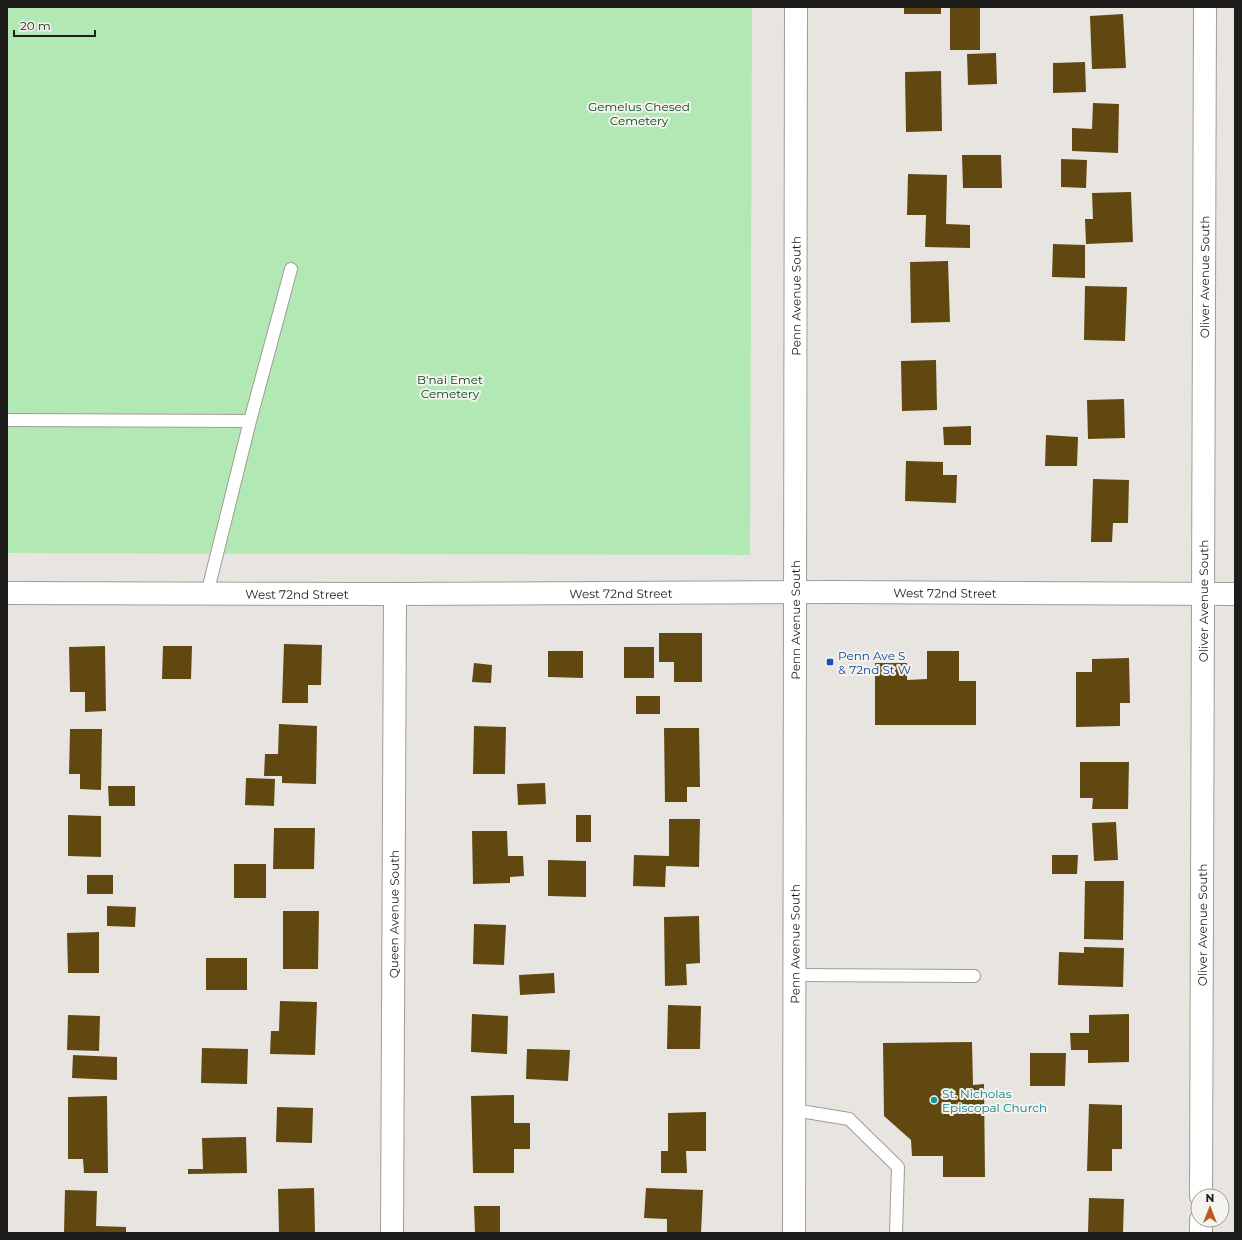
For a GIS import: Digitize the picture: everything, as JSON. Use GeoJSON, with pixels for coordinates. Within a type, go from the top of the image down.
{"type":"FeatureCollection","features":[{"type":"Feature","properties":{"kind":"street","name":"Penn Avenue South"},"geometry":{"type":"LineString","coordinates":[[794,1233],[796,7]]}},
{"type":"Feature","properties":{"kind":"street","name":"Oliver Avenue South"},"geometry":{"type":"LineString","coordinates":[[1201,1188],[1205,7]]}},
{"type":"Feature","properties":{"kind":"street","name":"West 72nd Street"},"geometry":{"type":"LineString","coordinates":[[7,593],[395,594],[795,592],[1235,594]]}},
{"type":"Feature","properties":{"kind":"street","name":"Queen Avenue South"},"geometry":{"type":"LineString","coordinates":[[392,1233],[395,594]]}},
{"type":"Feature","properties":{"kind":"lane"},"geometry":{"type":"LineString","coordinates":[[207,594],[290,269]]}},
{"type":"Feature","properties":{"kind":"lane"},"geometry":{"type":"LineString","coordinates":[[7,420],[250,421]]}},
{"type":"Feature","properties":{"kind":"lane"},"geometry":{"type":"LineString","coordinates":[[795,975],[974,976]]}},
{"type":"Feature","properties":{"kind":"lane"},"geometry":{"type":"LineString","coordinates":[[794,1110],[849,1119],[898,1167],[896,1233]]}},
{"type":"Feature","properties":{"kind":"green space","name":"B'nai Emet Cemetery"},"geometry":{"type":"Polygon","coordinates":[[[7,7],[752,7],[750,555],[7,553],[7,7]]]}},
{"type":"Feature","properties":{"kind":"building"},"geometry":{"type":"Polygon","coordinates":[[[904,7],[941,7],[941,14],[904,14],[904,7]]]}},
{"type":"Feature","properties":{"kind":"building"},"geometry":{"type":"Polygon","coordinates":[[[950,7],[980,7],[980,50],[950,50],[950,7]]]}},
{"type":"Feature","properties":{"kind":"building"},"geometry":{"type":"Polygon","coordinates":[[[1123,14],[1126,68],[1092,69],[1090,16],[1123,14]]]}},
{"type":"Feature","properties":{"kind":"building"},"geometry":{"type":"Polygon","coordinates":[[[996,53],[997,84],[968,85],[967,54],[996,53]]]}},
{"type":"Feature","properties":{"kind":"building"},"geometry":{"type":"Polygon","coordinates":[[[1085,62],[1086,92],[1053,93],[1053,63],[1085,62]]]}},
{"type":"Feature","properties":{"kind":"building"},"geometry":{"type":"Polygon","coordinates":[[[941,71],[942,131],[906,132],[905,72],[941,71]]]}},
{"type":"Feature","properties":{"kind":"building"},"geometry":{"type":"Polygon","coordinates":[[[1093,103],[1119,104],[1118,153],[1072,151],[1072,128],[1092,129],[1093,103]]]}},
{"type":"Feature","properties":{"kind":"building"},"geometry":{"type":"Polygon","coordinates":[[[962,155],[1001,155],[1002,188],[963,188],[962,155]]]}},
{"type":"Feature","properties":{"kind":"building"},"geometry":{"type":"Polygon","coordinates":[[[1061,159],[1087,160],[1086,188],[1061,187],[1061,159]]]}},
{"type":"Feature","properties":{"kind":"building"},"geometry":{"type":"Polygon","coordinates":[[[908,174],[947,175],[946,224],[970,225],[970,248],[925,247],[926,215],[907,215],[908,174]]]}},
{"type":"Feature","properties":{"kind":"building"},"geometry":{"type":"Polygon","coordinates":[[[1131,192],[1133,242],[1086,244],[1085,219],[1093,219],[1092,193],[1131,192]]]}},
{"type":"Feature","properties":{"kind":"building"},"geometry":{"type":"Polygon","coordinates":[[[1053,244],[1085,245],[1085,278],[1052,277],[1053,244]]]}},
{"type":"Feature","properties":{"kind":"building"},"geometry":{"type":"Polygon","coordinates":[[[948,261],[950,322],[911,323],[910,262],[948,261]]]}},
{"type":"Feature","properties":{"kind":"building"},"geometry":{"type":"Polygon","coordinates":[[[1085,286],[1127,287],[1125,341],[1084,340],[1085,286]]]}},
{"type":"Feature","properties":{"kind":"building"},"geometry":{"type":"Polygon","coordinates":[[[936,360],[937,410],[902,411],[901,361],[936,360]]]}},
{"type":"Feature","properties":{"kind":"building"},"geometry":{"type":"Polygon","coordinates":[[[1124,399],[1125,438],[1088,439],[1087,400],[1124,399]]]}},
{"type":"Feature","properties":{"kind":"building"},"geometry":{"type":"Polygon","coordinates":[[[971,426],[971,445],[944,445],[943,427],[971,426]]]}},
{"type":"Feature","properties":{"kind":"building"},"geometry":{"type":"Polygon","coordinates":[[[1046,435],[1078,437],[1077,466],[1045,466],[1046,435]]]}},
{"type":"Feature","properties":{"kind":"building"},"geometry":{"type":"Polygon","coordinates":[[[906,461],[943,462],[943,475],[957,475],[956,503],[905,501],[906,461]]]}},
{"type":"Feature","properties":{"kind":"building"},"geometry":{"type":"Polygon","coordinates":[[[1093,479],[1129,480],[1128,523],[1113,523],[1112,542],[1091,542],[1093,479]]]}},
{"type":"Feature","properties":{"kind":"building"},"geometry":{"type":"Polygon","coordinates":[[[659,633],[702,633],[702,682],[674,682],[674,662],[659,662],[659,633]]]}},
{"type":"Feature","properties":{"kind":"building"},"geometry":{"type":"Polygon","coordinates":[[[284,644],[322,645],[321,685],[308,685],[308,703],[282,703],[284,644]]]}},
{"type":"Feature","properties":{"kind":"building"},"geometry":{"type":"Polygon","coordinates":[[[105,646],[106,711],[85,712],[85,692],[70,692],[69,647],[105,646]]]}},
{"type":"Feature","properties":{"kind":"building"},"geometry":{"type":"Polygon","coordinates":[[[163,646],[192,646],[191,679],[162,679],[163,646]]]}},
{"type":"Feature","properties":{"kind":"building"},"geometry":{"type":"Polygon","coordinates":[[[624,647],[654,647],[654,678],[624,678],[624,647]]]}},
{"type":"Feature","properties":{"kind":"building"},"geometry":{"type":"Polygon","coordinates":[[[548,651],[583,651],[583,678],[548,677],[548,651]]]}},
{"type":"Feature","properties":{"kind":"building"},"geometry":{"type":"Polygon","coordinates":[[[927,651],[959,651],[959,681],[976,681],[976,725],[875,725],[875,663],[907,663],[907,680],[927,679],[927,651]]]}},
{"type":"Feature","properties":{"kind":"building"},"geometry":{"type":"Polygon","coordinates":[[[1129,658],[1130,703],[1120,703],[1120,726],[1076,727],[1076,672],[1092,672],[1092,659],[1129,658]]]}},
{"type":"Feature","properties":{"kind":"building"},"geometry":{"type":"Polygon","coordinates":[[[474,663],[492,665],[491,683],[472,682],[474,663]]]}},
{"type":"Feature","properties":{"kind":"building"},"geometry":{"type":"Polygon","coordinates":[[[636,696],[660,696],[660,714],[636,714],[636,696]]]}},
{"type":"Feature","properties":{"kind":"building"},"geometry":{"type":"Polygon","coordinates":[[[279,724],[317,726],[316,784],[282,783],[282,776],[264,776],[265,754],[278,754],[279,724]]]}},
{"type":"Feature","properties":{"kind":"building"},"geometry":{"type":"Polygon","coordinates":[[[474,726],[506,727],[505,774],[473,774],[474,726]]]}},
{"type":"Feature","properties":{"kind":"building"},"geometry":{"type":"Polygon","coordinates":[[[664,728],[699,728],[700,787],[687,787],[687,802],[665,802],[664,728]]]}},
{"type":"Feature","properties":{"kind":"building"},"geometry":{"type":"Polygon","coordinates":[[[70,729],[102,729],[101,790],[80,789],[80,774],[69,774],[70,729]]]}},
{"type":"Feature","properties":{"kind":"building"},"geometry":{"type":"Polygon","coordinates":[[[1080,762],[1129,762],[1128,809],[1092,809],[1093,798],[1080,798],[1080,762]]]}},
{"type":"Feature","properties":{"kind":"building"},"geometry":{"type":"Polygon","coordinates":[[[246,778],[275,779],[274,806],[245,805],[246,778]]]}},
{"type":"Feature","properties":{"kind":"building"},"geometry":{"type":"Polygon","coordinates":[[[545,783],[546,804],[518,805],[517,784],[545,783]]]}},
{"type":"Feature","properties":{"kind":"building"},"geometry":{"type":"Polygon","coordinates":[[[108,786],[135,786],[135,806],[109,806],[108,786]]]}},
{"type":"Feature","properties":{"kind":"building"},"geometry":{"type":"Polygon","coordinates":[[[68,815],[101,816],[101,857],[68,856],[68,815]]]}},
{"type":"Feature","properties":{"kind":"building"},"geometry":{"type":"Polygon","coordinates":[[[576,815],[591,815],[591,842],[576,842],[576,815]]]}},
{"type":"Feature","properties":{"kind":"building"},"geometry":{"type":"Polygon","coordinates":[[[669,819],[700,819],[699,867],[666,866],[665,887],[633,886],[634,855],[669,856],[669,819]]]}},
{"type":"Feature","properties":{"kind":"building"},"geometry":{"type":"Polygon","coordinates":[[[1116,822],[1118,860],[1094,861],[1092,823],[1116,822]]]}},
{"type":"Feature","properties":{"kind":"building"},"geometry":{"type":"Polygon","coordinates":[[[274,828],[315,828],[314,869],[273,869],[274,828]]]}},
{"type":"Feature","properties":{"kind":"building"},"geometry":{"type":"Polygon","coordinates":[[[472,831],[507,831],[508,856],[523,856],[524,876],[510,877],[510,883],[473,884],[472,831]]]}},
{"type":"Feature","properties":{"kind":"building"},"geometry":{"type":"Polygon","coordinates":[[[1052,855],[1078,855],[1077,874],[1052,874],[1052,855]]]}},
{"type":"Feature","properties":{"kind":"building"},"geometry":{"type":"Polygon","coordinates":[[[548,860],[586,861],[586,897],[548,896],[548,860]]]}},
{"type":"Feature","properties":{"kind":"building"},"geometry":{"type":"Polygon","coordinates":[[[234,864],[266,864],[266,898],[234,898],[234,864]]]}},
{"type":"Feature","properties":{"kind":"building"},"geometry":{"type":"Polygon","coordinates":[[[87,875],[113,875],[113,894],[87,894],[87,875]]]}},
{"type":"Feature","properties":{"kind":"building"},"geometry":{"type":"Polygon","coordinates":[[[1085,881],[1124,881],[1123,940],[1084,939],[1085,881]]]}},
{"type":"Feature","properties":{"kind":"building"},"geometry":{"type":"Polygon","coordinates":[[[107,906],[136,907],[135,927],[107,926],[107,906]]]}},
{"type":"Feature","properties":{"kind":"building"},"geometry":{"type":"Polygon","coordinates":[[[283,911],[319,911],[318,969],[283,969],[283,911]]]}},
{"type":"Feature","properties":{"kind":"building"},"geometry":{"type":"Polygon","coordinates":[[[699,916],[700,963],[686,964],[687,985],[665,986],[664,917],[699,916]]]}},
{"type":"Feature","properties":{"kind":"building"},"geometry":{"type":"Polygon","coordinates":[[[474,924],[506,925],[504,965],[473,964],[474,924]]]}},
{"type":"Feature","properties":{"kind":"building"},"geometry":{"type":"Polygon","coordinates":[[[99,932],[99,973],[68,973],[67,933],[99,932]]]}},
{"type":"Feature","properties":{"kind":"building"},"geometry":{"type":"Polygon","coordinates":[[[1084,947],[1124,948],[1123,987],[1058,985],[1059,952],[1084,953],[1084,947]]]}},
{"type":"Feature","properties":{"kind":"building"},"geometry":{"type":"Polygon","coordinates":[[[206,958],[247,958],[247,990],[206,990],[206,958]]]}},
{"type":"Feature","properties":{"kind":"building"},"geometry":{"type":"Polygon","coordinates":[[[554,973],[555,993],[520,995],[519,975],[554,973]]]}},
{"type":"Feature","properties":{"kind":"building"},"geometry":{"type":"Polygon","coordinates":[[[280,1001],[317,1002],[315,1055],[270,1054],[271,1031],[279,1031],[280,1001]]]}},
{"type":"Feature","properties":{"kind":"building"},"geometry":{"type":"Polygon","coordinates":[[[668,1005],[701,1006],[700,1049],[667,1049],[668,1005]]]}},
{"type":"Feature","properties":{"kind":"building"},"geometry":{"type":"Polygon","coordinates":[[[472,1014],[508,1016],[507,1054],[471,1052],[472,1014]]]}},
{"type":"Feature","properties":{"kind":"building"},"geometry":{"type":"Polygon","coordinates":[[[1129,1014],[1129,1062],[1088,1063],[1088,1050],[1071,1050],[1070,1033],[1089,1033],[1089,1015],[1129,1014]]]}},
{"type":"Feature","properties":{"kind":"building"},"geometry":{"type":"Polygon","coordinates":[[[68,1015],[100,1016],[99,1051],[67,1050],[68,1015]]]}},
{"type":"Feature","properties":{"kind":"building","name":"St. Nicholas Episcopal Church"},"geometry":{"type":"Polygon","coordinates":[[[972,1042],[973,1085],[984,1084],[985,1177],[943,1177],[943,1156],[912,1156],[911,1140],[884,1116],[883,1043],[972,1042]]]}},
{"type":"Feature","properties":{"kind":"building"},"geometry":{"type":"Polygon","coordinates":[[[202,1048],[248,1049],[247,1084],[201,1083],[202,1048]]]}},
{"type":"Feature","properties":{"kind":"building"},"geometry":{"type":"Polygon","coordinates":[[[527,1049],[570,1050],[568,1081],[526,1079],[527,1049]]]}},
{"type":"Feature","properties":{"kind":"building"},"geometry":{"type":"Polygon","coordinates":[[[1030,1053],[1066,1053],[1065,1086],[1030,1086],[1030,1053]]]}},
{"type":"Feature","properties":{"kind":"building"},"geometry":{"type":"Polygon","coordinates":[[[73,1055],[117,1057],[117,1080],[72,1078],[73,1055]]]}},
{"type":"Feature","properties":{"kind":"building"},"geometry":{"type":"Polygon","coordinates":[[[514,1095],[514,1123],[530,1123],[530,1149],[514,1149],[514,1173],[473,1173],[471,1096],[514,1095]]]}},
{"type":"Feature","properties":{"kind":"building"},"geometry":{"type":"Polygon","coordinates":[[[107,1096],[108,1173],[84,1173],[83,1159],[68,1159],[68,1097],[107,1096]]]}},
{"type":"Feature","properties":{"kind":"building"},"geometry":{"type":"Polygon","coordinates":[[[1089,1104],[1122,1105],[1122,1149],[1112,1149],[1112,1171],[1087,1171],[1089,1104]]]}},
{"type":"Feature","properties":{"kind":"building"},"geometry":{"type":"Polygon","coordinates":[[[277,1107],[313,1108],[312,1143],[276,1142],[277,1107]]]}},
{"type":"Feature","properties":{"kind":"building"},"geometry":{"type":"Polygon","coordinates":[[[706,1112],[706,1151],[686,1151],[687,1173],[661,1173],[661,1151],[668,1151],[668,1113],[706,1112]]]}},
{"type":"Feature","properties":{"kind":"building"},"geometry":{"type":"Polygon","coordinates":[[[246,1137],[247,1173],[188,1174],[188,1169],[203,1169],[202,1138],[246,1137]]]}},
{"type":"Feature","properties":{"kind":"building"},"geometry":{"type":"Polygon","coordinates":[[[314,1188],[315,1233],[279,1233],[278,1189],[314,1188]]]}},
{"type":"Feature","properties":{"kind":"building"},"geometry":{"type":"Polygon","coordinates":[[[646,1188],[703,1190],[701,1233],[667,1233],[667,1219],[644,1218],[646,1188]]]}},
{"type":"Feature","properties":{"kind":"building"},"geometry":{"type":"Polygon","coordinates":[[[65,1190],[97,1191],[96,1226],[126,1227],[126,1233],[64,1233],[65,1190]]]}},
{"type":"Feature","properties":{"kind":"building"},"geometry":{"type":"Polygon","coordinates":[[[1089,1198],[1124,1199],[1123,1233],[1088,1233],[1089,1198]]]}},
{"type":"Feature","properties":{"kind":"building"},"geometry":{"type":"Polygon","coordinates":[[[474,1206],[500,1206],[500,1233],[475,1233],[474,1206]]]}},
{"type":"Feature","properties":{"kind":"place","name":"Penn Ave S & 72nd St W"},"geometry":{"type":"Point","coordinates":[830,662]}},
{"type":"Feature","properties":{"kind":"place","name":"St. Nicholas Episcopal Church"},"geometry":{"type":"Point","coordinates":[934,1100]}},
{"type":"Feature","properties":{"kind":"park label","name":"Gemelus Chesed Cemetery"},"geometry":{"type":"Point","coordinates":[639,113]}}]}
